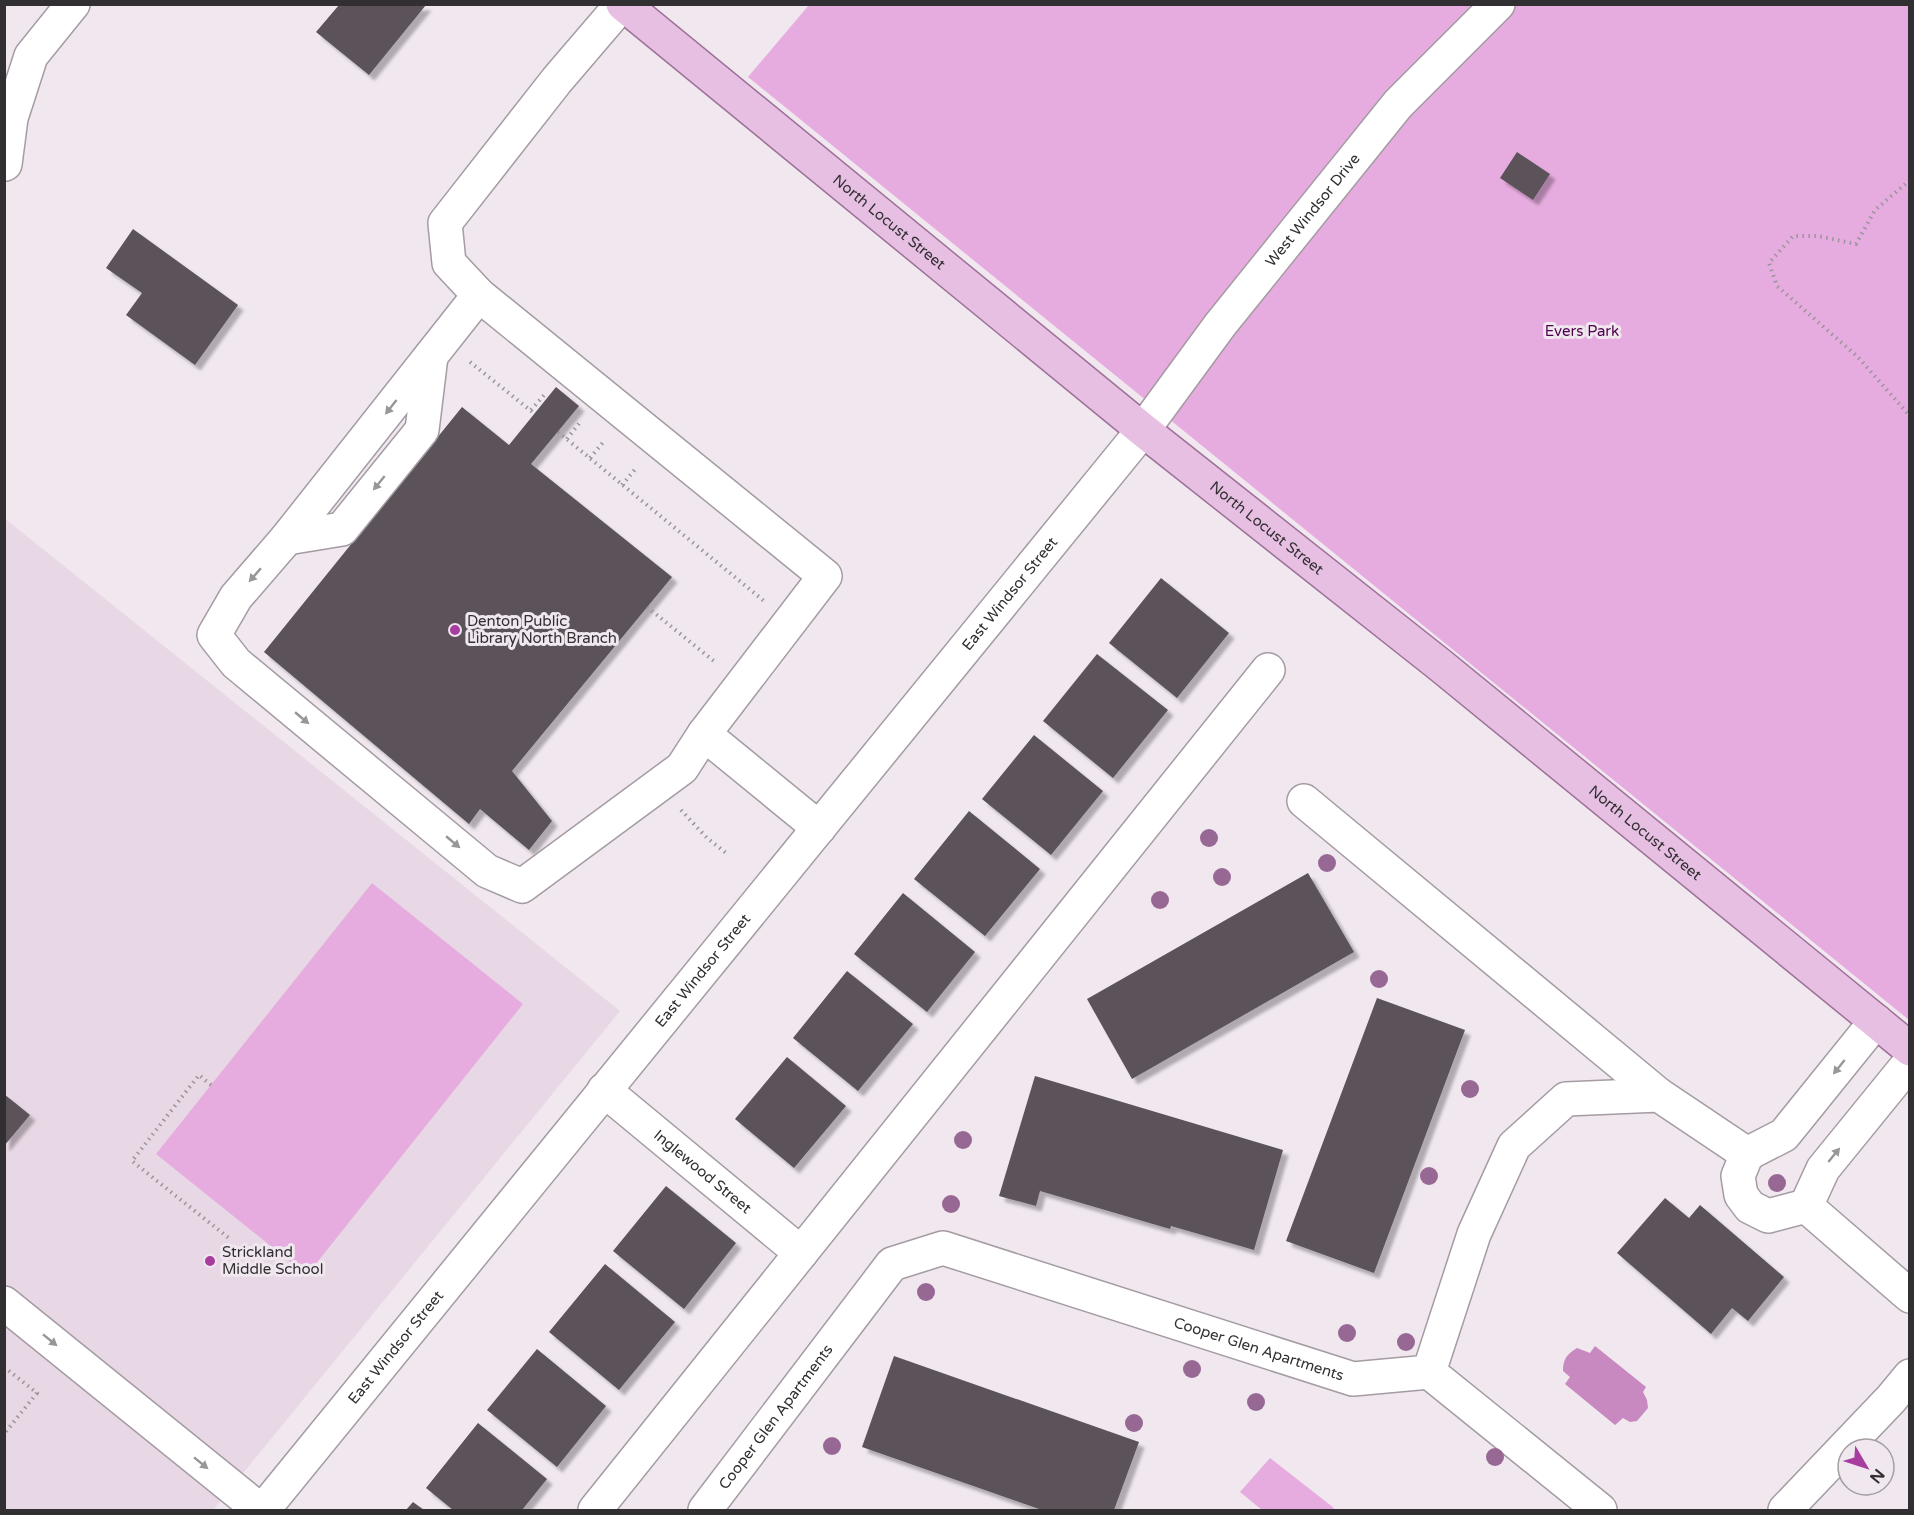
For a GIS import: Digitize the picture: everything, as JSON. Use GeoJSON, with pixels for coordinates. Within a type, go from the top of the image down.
{"type":"FeatureCollection","features":[{"type":"Feature","properties":{"kind":"main road","name":"North Locust Street"},"geometry":{"type":"LineString","coordinates":[[622,4],[1143,430],[1440,665],[1910,1049]]}},
{"type":"Feature","properties":{"kind":"street"},"geometry":{"type":"LineString","coordinates":[[5,164],[11,118],[31,56],[73,4]]}},
{"type":"Feature","properties":{"kind":"street"},"geometry":{"type":"LineString","coordinates":[[479,295],[287,538],[236,597],[214,635],[236,663],[488,871],[522,886],[682,768],[704,734],[825,576],[479,295],[449,263],[445,223],[557,80],[622,4]]}},
{"type":"Feature","properties":{"kind":"street","name":"West Windsor Drive"},"geometry":{"type":"LineString","coordinates":[[1143,430],[1220,325],[1398,104],[1498,4]]}},
{"type":"Feature","properties":{"kind":"street","name":"East Windsor Street"},"geometry":{"type":"LineString","coordinates":[[261,1510],[1143,430]]}},
{"type":"Feature","properties":{"kind":"street"},"geometry":{"type":"LineString","coordinates":[[595,1510],[1268,670]]}},
{"type":"Feature","properties":{"kind":"street"},"geometry":{"type":"LineString","coordinates":[[704,734],[819,828]]}},
{"type":"Feature","properties":{"kind":"street"},"geometry":{"type":"LineString","coordinates":[[1304,801],[1659,1095],[1747,1154]]}},
{"type":"Feature","properties":{"kind":"street"},"geometry":{"type":"LineString","coordinates":[[1806,1206],[1768,1216],[1750,1207],[1741,1196],[1738,1176],[1747,1154],[1784,1135],[1876,1021]]}},
{"type":"Feature","properties":{"kind":"street"},"geometry":{"type":"LineString","coordinates":[[1806,1206],[1823,1169],[1910,1062]]}},
{"type":"Feature","properties":{"kind":"street","name":"Inglewood Street"},"geometry":{"type":"LineString","coordinates":[[604,1090],[801,1253]]}},
{"type":"Feature","properties":{"kind":"street"},"geometry":{"type":"LineString","coordinates":[[1600,1510],[1429,1371],[1474,1233],[1514,1146],[1566,1099],[1659,1095]]}},
{"type":"Feature","properties":{"kind":"street"},"geometry":{"type":"LineString","coordinates":[[1806,1206],[1910,1296]]}},
{"type":"Feature","properties":{"kind":"street","name":"Cooper Glen Apartments"},"geometry":{"type":"LineString","coordinates":[[705,1510],[892,1264],[943,1248],[1353,1379],[1429,1371]]}},
{"type":"Feature","properties":{"kind":"street"},"geometry":{"type":"LineString","coordinates":[[4,1303],[261,1510]]}},
{"type":"Feature","properties":{"kind":"street"},"geometry":{"type":"LineString","coordinates":[[1785,1510],[1910,1376]]}},
{"type":"Feature","properties":{"kind":"path"},"geometry":{"type":"LineString","coordinates":[[1910,180],[1875,210],[1856,244],[1818,236],[1793,236],[1769,264],[1777,286],[1858,357],[1910,416]]}},
{"type":"Feature","properties":{"kind":"path"},"geometry":{"type":"LineString","coordinates":[[464,357],[535,414]]}},
{"type":"Feature","properties":{"kind":"path"},"geometry":{"type":"LineString","coordinates":[[558,432],[772,608]]}},
{"type":"Feature","properties":{"kind":"path"},"geometry":{"type":"LineString","coordinates":[[647,608],[722,668]]}},
{"type":"Feature","properties":{"kind":"path"},"geometry":{"type":"LineString","coordinates":[[691,821],[726,853]]}},
{"type":"Feature","properties":{"kind":"path"},"geometry":{"type":"LineString","coordinates":[[211,1084],[199,1075],[132,1161],[230,1239]]}},
{"type":"Feature","properties":{"kind":"path"},"geometry":{"type":"LineString","coordinates":[[4,1367],[37,1393],[4,1434]]}},
{"type":"Feature","properties":{"kind":"shaded area","name":"Strickland Middle School"},"geometry":{"type":"Polygon","coordinates":[[[4,518],[620,1011],[213,1510],[5,1510],[4,518]]]}},
{"type":"Feature","properties":{"kind":"shaded area"},"geometry":{"type":"Polygon","coordinates":[[[1595,1346],[1646,1387],[1643,1392],[1648,1408],[1637,1421],[1630,1422],[1623,1418],[1615,1425],[1565,1384],[1570,1377],[1563,1371],[1568,1355],[1577,1348],[1590,1353],[1595,1346]]]}},
{"type":"Feature","properties":{"kind":"green space","name":"Evers Park"},"geometry":{"type":"Polygon","coordinates":[[[809,5],[1909,5],[1909,1020],[748,77],[809,5]]]}},
{"type":"Feature","properties":{"kind":"green space"},"geometry":{"type":"Polygon","coordinates":[[[372,883],[523,1004],[307,1275],[156,1154],[372,883]]]}},
{"type":"Feature","properties":{"kind":"green space"},"geometry":{"type":"Polygon","coordinates":[[[1270,1458],[1334,1508],[1332,1510],[1262,1510],[1240,1492],[1270,1458]]]}},
{"type":"Feature","properties":{"kind":"building"},"geometry":{"type":"Polygon","coordinates":[[[339,5],[426,5],[369,75],[316,32],[339,5]]]}},
{"type":"Feature","properties":{"kind":"building"},"geometry":{"type":"Polygon","coordinates":[[[1517,152],[1550,174],[1533,200],[1500,178],[1517,152]]]}},
{"type":"Feature","properties":{"kind":"building"},"geometry":{"type":"Polygon","coordinates":[[[133,229],[238,305],[195,365],[126,315],[142,293],[106,268],[133,229]]]}},
{"type":"Feature","properties":{"kind":"building","name":"Denton Public Library North Branch"},"geometry":{"type":"Polygon","coordinates":[[[556,387],[579,406],[531,464],[672,577],[512,771],[552,821],[529,850],[480,809],[469,824],[264,652],[462,407],[509,445],[556,387]]]}},
{"type":"Feature","properties":{"kind":"building"},"geometry":{"type":"Polygon","coordinates":[[[1161,578],[1229,633],[1177,698],[1109,643],[1161,578]]]}},
{"type":"Feature","properties":{"kind":"building"},"geometry":{"type":"Polygon","coordinates":[[[1097,654],[1168,710],[1113,778],[1043,721],[1097,654]]]}},
{"type":"Feature","properties":{"kind":"building"},"geometry":{"type":"Polygon","coordinates":[[[1034,735],[1103,791],[1051,855],[982,799],[1034,735]]]}},
{"type":"Feature","properties":{"kind":"building"},"geometry":{"type":"Polygon","coordinates":[[[969,811],[1040,869],[985,936],[914,879],[969,811]]]}},
{"type":"Feature","properties":{"kind":"building"},"geometry":{"type":"Polygon","coordinates":[[[1308,873],[1354,952],[1132,1079],[1087,999],[1308,873]]]}},
{"type":"Feature","properties":{"kind":"building"},"geometry":{"type":"Polygon","coordinates":[[[903,893],[975,952],[927,1012],[854,954],[903,893]]]}},
{"type":"Feature","properties":{"kind":"building"},"geometry":{"type":"Polygon","coordinates":[[[847,971],[913,1024],[858,1091],[793,1038],[847,971]]]}},
{"type":"Feature","properties":{"kind":"building"},"geometry":{"type":"Polygon","coordinates":[[[1377,998],[1465,1030],[1374,1273],[1286,1241],[1377,998]]]}},
{"type":"Feature","properties":{"kind":"building"},"geometry":{"type":"Polygon","coordinates":[[[787,1057],[846,1106],[794,1168],[735,1119],[787,1057]]]}},
{"type":"Feature","properties":{"kind":"building"},"geometry":{"type":"Polygon","coordinates":[[[1035,1076],[1283,1150],[1254,1250],[1171,1226],[1170,1229],[1040,1191],[1036,1206],[999,1196],[1035,1076]]]}},
{"type":"Feature","properties":{"kind":"building"},"geometry":{"type":"Polygon","coordinates":[[[4,1094],[30,1115],[4,1146],[4,1094]]]}},
{"type":"Feature","properties":{"kind":"building"},"geometry":{"type":"Polygon","coordinates":[[[666,1186],[736,1243],[684,1309],[613,1251],[666,1186]]]}},
{"type":"Feature","properties":{"kind":"building"},"geometry":{"type":"Polygon","coordinates":[[[1665,1198],[1689,1218],[1700,1205],[1784,1277],[1748,1321],[1732,1308],[1711,1334],[1617,1253],[1665,1198]]]}},
{"type":"Feature","properties":{"kind":"building"},"geometry":{"type":"Polygon","coordinates":[[[605,1264],[675,1322],[619,1390],[549,1332],[605,1264]]]}},
{"type":"Feature","properties":{"kind":"building"},"geometry":{"type":"Polygon","coordinates":[[[537,1349],[606,1406],[557,1467],[487,1410],[537,1349]]]}},
{"type":"Feature","properties":{"kind":"building"},"geometry":{"type":"Polygon","coordinates":[[[894,1356],[1139,1442],[1114,1510],[1042,1510],[862,1447],[894,1356]]]}},
{"type":"Feature","properties":{"kind":"building"},"geometry":{"type":"Polygon","coordinates":[[[478,1423],[547,1479],[522,1510],[453,1510],[426,1488],[478,1423]]]}},
{"type":"Feature","properties":{"kind":"building"},"geometry":{"type":"Polygon","coordinates":[[[413,1502],[424,1510],[406,1510],[413,1502]]]}},
{"type":"Feature","properties":{"kind":"place","name":"Denton Public Library North Branch"},"geometry":{"type":"Point","coordinates":[455,630]}},
{"type":"Feature","properties":{"kind":"place","name":"Strickland Middle School"},"geometry":{"type":"Point","coordinates":[210,1261]}}]}
